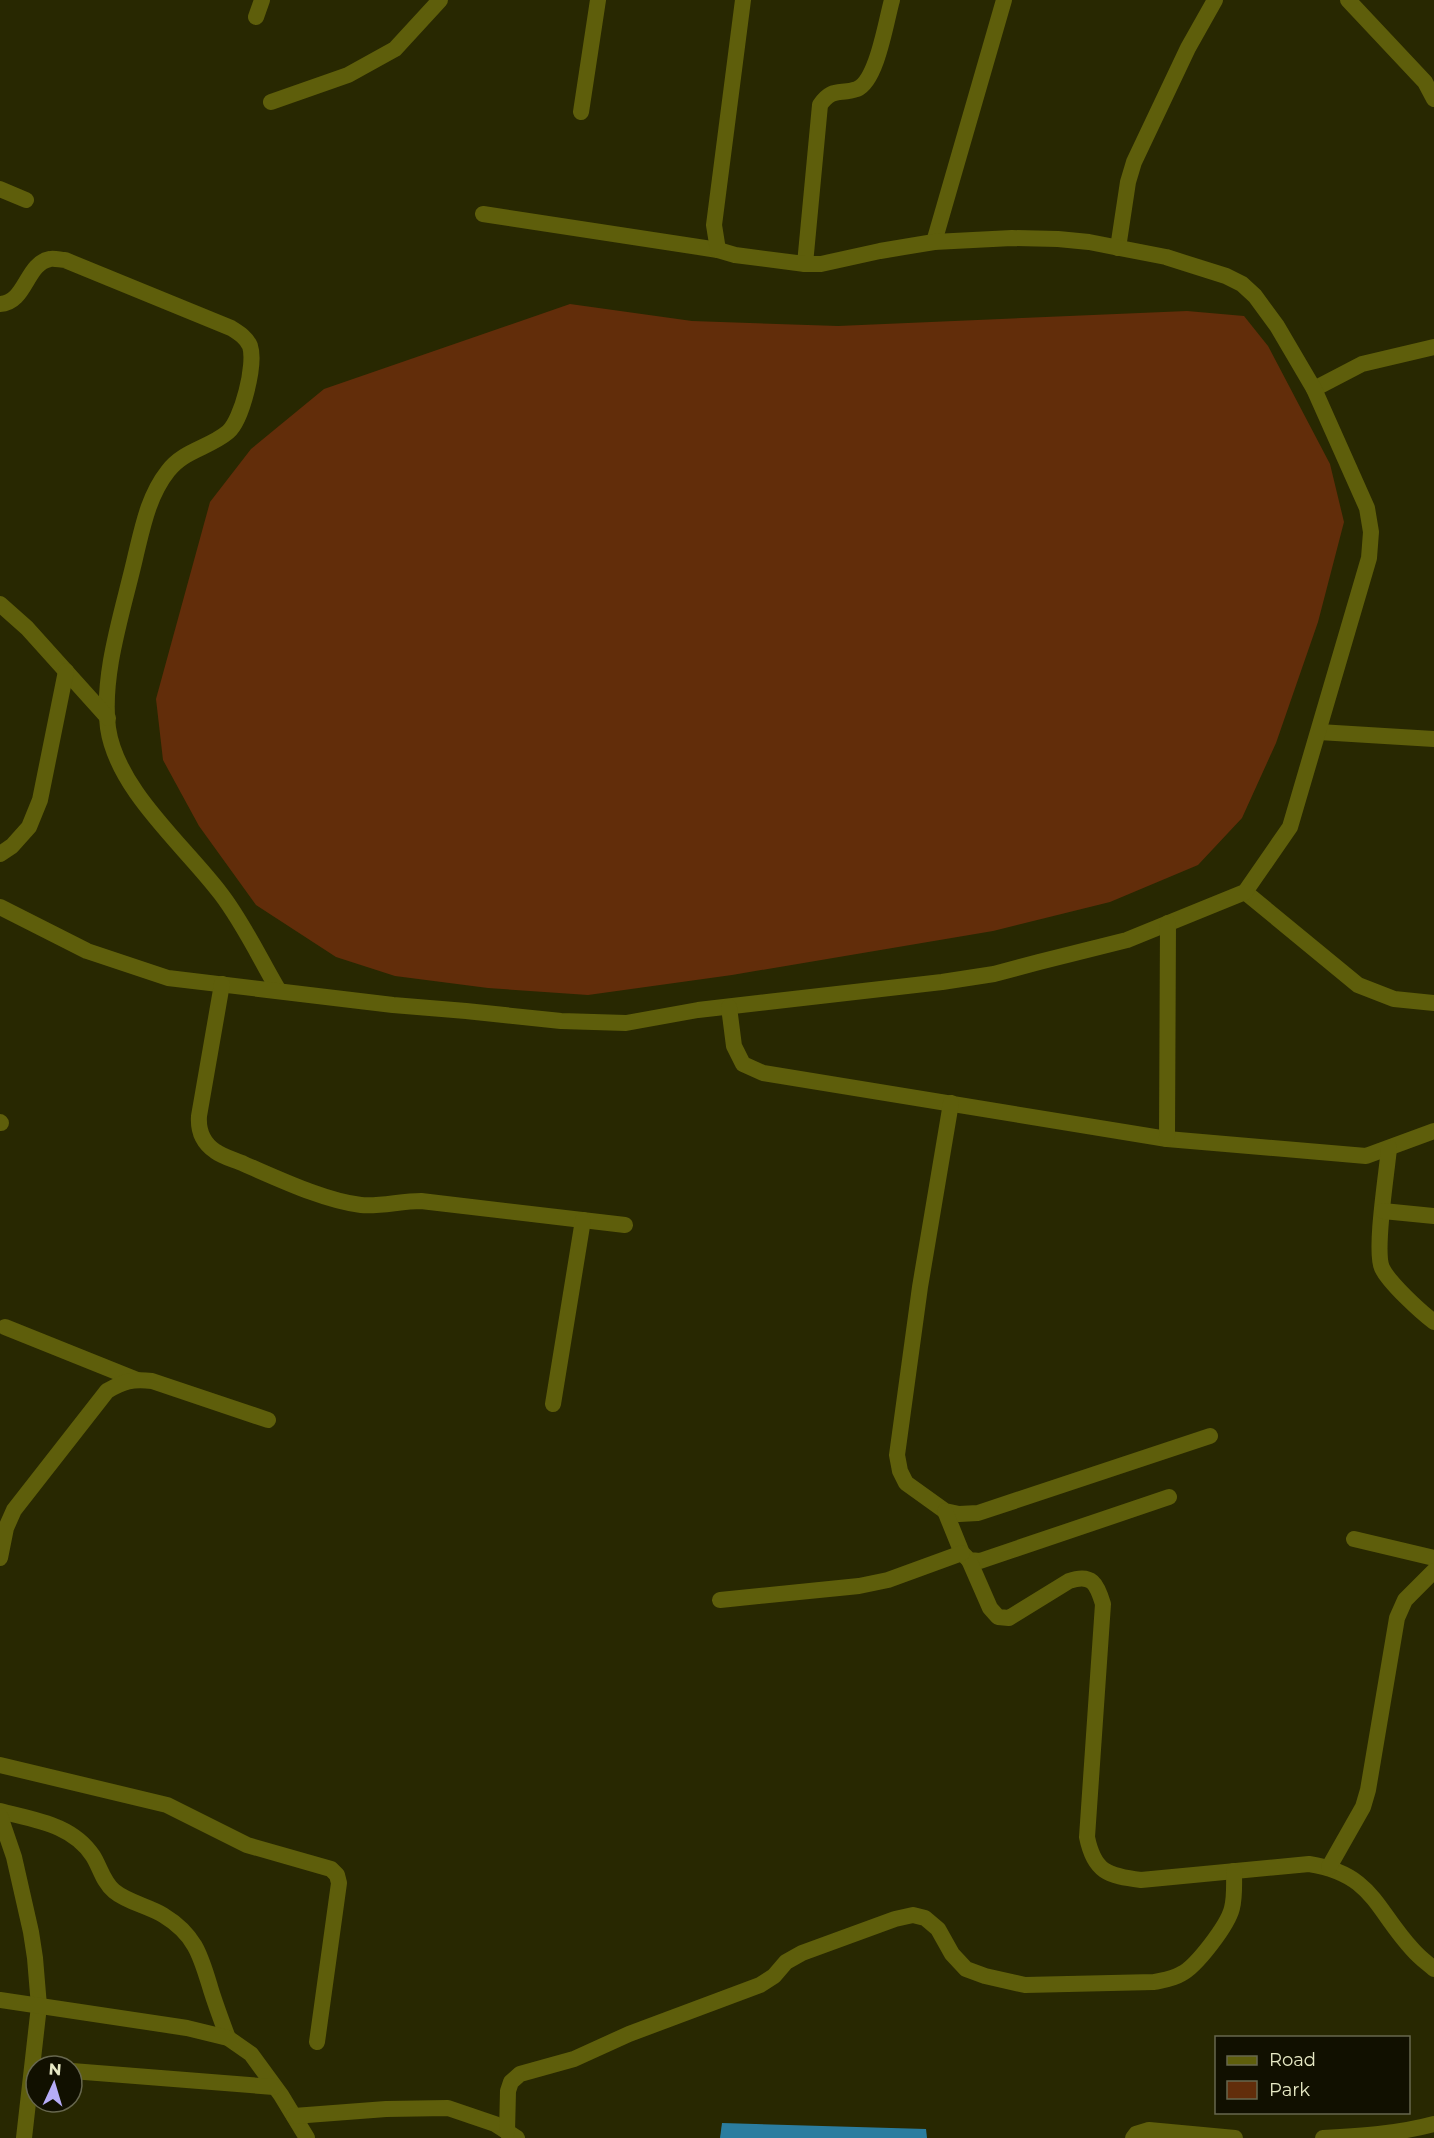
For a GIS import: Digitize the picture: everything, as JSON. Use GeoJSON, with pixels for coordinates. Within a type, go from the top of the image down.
{"type":"FeatureCollection","features":[{"type":"Feature","properties":{"kind":"street"},"geometry":{"type":"LineString","coordinates":[[256,17],[262,0]]}},
{"type":"Feature","properties":{"kind":"street"},"geometry":{"type":"LineString","coordinates":[[271,102],[348,75],[395,49],[440,0]]}},
{"type":"Feature","properties":{"kind":"street"},"geometry":{"type":"LineString","coordinates":[[581,112],[597,0]]}},
{"type":"Feature","properties":{"kind":"street"},"geometry":{"type":"LineString","coordinates":[[718,250],[714,225],[742,0]]}},
{"type":"Feature","properties":{"kind":"street"},"geometry":{"type":"LineString","coordinates":[[805,264],[820,105],[826,96],[835,92],[856,89],[866,83],[873,71],[892,0]]}},
{"type":"Feature","properties":{"kind":"street"},"geometry":{"type":"LineString","coordinates":[[934,242],[1004,0]]}},
{"type":"Feature","properties":{"kind":"street"},"geometry":{"type":"LineString","coordinates":[[1118,248],[1128,183],[1134,162],[1192,39],[1215,0]]}},
{"type":"Feature","properties":{"kind":"street"},"geometry":{"type":"LineString","coordinates":[[1348,0],[1425,82],[1434,99]]}},
{"type":"Feature","properties":{"kind":"street"},"geometry":{"type":"LineString","coordinates":[[0,189],[26,200]]}},
{"type":"Feature","properties":{"kind":"street"},"geometry":{"type":"LineString","coordinates":[[0,907],[87,951],[168,978],[393,1005],[561,1021],[626,1023],[729,1007],[994,974],[1127,940],[1245,892],[1290,827],[1369,558],[1371,532],[1367,508],[1314,388],[1277,326],[1255,296],[1242,284],[1226,276],[1166,257],[1089,242],[1058,239],[1012,238],[934,242],[880,250],[821,264],[805,264],[735,255],[718,250],[483,214]]}},
{"type":"Feature","properties":{"kind":"street"},"geometry":{"type":"LineString","coordinates":[[0,304],[5,304],[18,295],[38,265],[50,258],[65,260],[231,328],[244,336],[250,347],[252,364],[238,417],[230,430],[216,441],[185,455],[169,469],[155,490],[146,515],[112,656],[107,695],[108,727],[115,756],[126,778],[236,915],[279,991]]}},
{"type":"Feature","properties":{"kind":"street"},"geometry":{"type":"LineString","coordinates":[[1314,388],[1362,364],[1434,347]]}},
{"type":"Feature","properties":{"kind":"street"},"geometry":{"type":"LineString","coordinates":[[0,604],[27,628],[108,718]]}},
{"type":"Feature","properties":{"kind":"street"},"geometry":{"type":"LineString","coordinates":[[0,854],[12,846],[29,827],[40,800],[66,671]]}},
{"type":"Feature","properties":{"kind":"street"},"geometry":{"type":"LineString","coordinates":[[1319,732],[1434,740]]}},
{"type":"Feature","properties":{"kind":"street"},"geometry":{"type":"LineString","coordinates":[[1245,892],[1358,985],[1395,999],[1434,1003]]}},
{"type":"Feature","properties":{"kind":"street"},"geometry":{"type":"LineString","coordinates":[[1167,1139],[1168,923]]}},
{"type":"Feature","properties":{"kind":"street"},"geometry":{"type":"LineString","coordinates":[[222,984],[198,1122],[198,1129],[204,1140],[215,1151],[270,1175],[347,1203],[364,1206],[421,1201],[626,1225]]}},
{"type":"Feature","properties":{"kind":"street"},"geometry":{"type":"LineString","coordinates":[[729,1007],[734,1046],[743,1064],[763,1073],[1167,1139],[1366,1156],[1434,1131]]}},
{"type":"Feature","properties":{"kind":"street"},"geometry":{"type":"LineString","coordinates":[[951,1103],[920,1287],[897,1455],[900,1471],[906,1483],[945,1510],[959,1514],[978,1513],[1210,1436]]}},
{"type":"Feature","properties":{"kind":"street"},"geometry":{"type":"LineString","coordinates":[[1389,1148],[1380,1246],[1382,1268],[1419,1311],[1434,1322]]}},
{"type":"Feature","properties":{"kind":"street"},"geometry":{"type":"LineString","coordinates":[[1383,1211],[1434,1215]]}},
{"type":"Feature","properties":{"kind":"street"},"geometry":{"type":"LineString","coordinates":[[553,1404],[583,1220]]}},
{"type":"Feature","properties":{"kind":"street"},"geometry":{"type":"LineString","coordinates":[[5,1327],[137,1380]]}},
{"type":"Feature","properties":{"kind":"street"},"geometry":{"type":"LineString","coordinates":[[0,1558],[6,1528],[14,1510],[107,1391],[120,1382],[152,1381],[268,1420]]}},
{"type":"Feature","properties":{"kind":"street"},"geometry":{"type":"LineString","coordinates":[[720,1600],[859,1586],[888,1580],[965,1556],[980,1561],[1169,1497]]}},
{"type":"Feature","properties":{"kind":"street"},"geometry":{"type":"LineString","coordinates":[[945,1510],[990,1608],[998,1617],[1009,1618],[1018,1614],[1079,1577],[1089,1579],[1098,1587],[1103,1604],[1087,1837],[1090,1853],[1100,1868],[1117,1877],[1141,1880],[1309,1864],[1329,1867],[1347,1875],[1366,1888],[1413,1950],[1434,1969]]}},
{"type":"Feature","properties":{"kind":"street"},"geometry":{"type":"LineString","coordinates":[[1354,1539],[1434,1558]]}},
{"type":"Feature","properties":{"kind":"street"},"geometry":{"type":"LineString","coordinates":[[1329,1867],[1363,1807],[1368,1790],[1396,1618],[1405,1600],[1434,1571]]}},
{"type":"Feature","properties":{"kind":"street"},"geometry":{"type":"LineString","coordinates":[[0,1765],[167,1805],[247,1845],[331,1869],[337,1875],[339,1883],[317,2042]]}},
{"type":"Feature","properties":{"kind":"street"},"geometry":{"type":"LineString","coordinates":[[0,1811],[60,1828],[74,1835],[94,1857],[108,1885],[115,1893],[164,1915],[186,1933],[204,1961],[228,2038]]}},
{"type":"Feature","properties":{"kind":"street"},"geometry":{"type":"LineString","coordinates":[[0,1816],[15,1857],[35,1958],[39,2006],[35,2054]]}},
{"type":"Feature","properties":{"kind":"street"},"geometry":{"type":"LineString","coordinates":[[512,2135],[508,2091],[511,2082],[520,2074],[574,2059],[629,2034],[760,1984],[774,1976],[786,1962],[802,1953],[896,1919],[913,1915],[925,1918],[938,1929],[952,1954],[966,1969],[1025,1985],[1154,1982],[1170,1979],[1183,1974],[1222,1929],[1231,1912],[1234,1900],[1234,1871]]}},
{"type":"Feature","properties":{"kind":"street"},"geometry":{"type":"LineString","coordinates":[[0,2001],[187,2028],[228,2038],[251,2054],[281,2095],[307,2138]]}},
{"type":"Feature","properties":{"kind":"street"},"geometry":{"type":"LineString","coordinates":[[84,2072],[274,2087]]}},
{"type":"Feature","properties":{"kind":"street"},"geometry":{"type":"LineString","coordinates":[[294,2116],[386,2109],[448,2108],[495,2124],[512,2135]]}},
{"type":"Feature","properties":{"kind":"street"},"geometry":{"type":"LineString","coordinates":[[24,2138],[27,2114]]}},
{"type":"Feature","properties":{"kind":"street"},"geometry":{"type":"LineString","coordinates":[[1323,2138],[1384,2134],[1434,2124]]}},
{"type":"Feature","properties":{"kind":"street"},"geometry":{"type":"LineString","coordinates":[[1133,2138],[1136,2134],[1149,2130],[1235,2138]]}},
{"type":"Feature","properties":{"kind":"green space"},"geometry":{"type":"Polygon","coordinates":[[[570,304],[692,321],[838,326],[1187,311],[1244,316],[1268,346],[1330,464],[1344,522],[1318,622],[1276,743],[1242,818],[1198,865],[1110,902],[993,931],[732,975],[588,995],[488,988],[395,976],[336,957],[256,905],[199,826],[163,760],[156,699],[210,502],[251,449],[324,389],[570,304]]]}},
{"type":"Feature","properties":{"kind":"water"},"geometry":{"type":"Polygon","coordinates":[[[722,2123],[926,2129],[927,2138],[720,2138],[722,2123]]]}}]}
